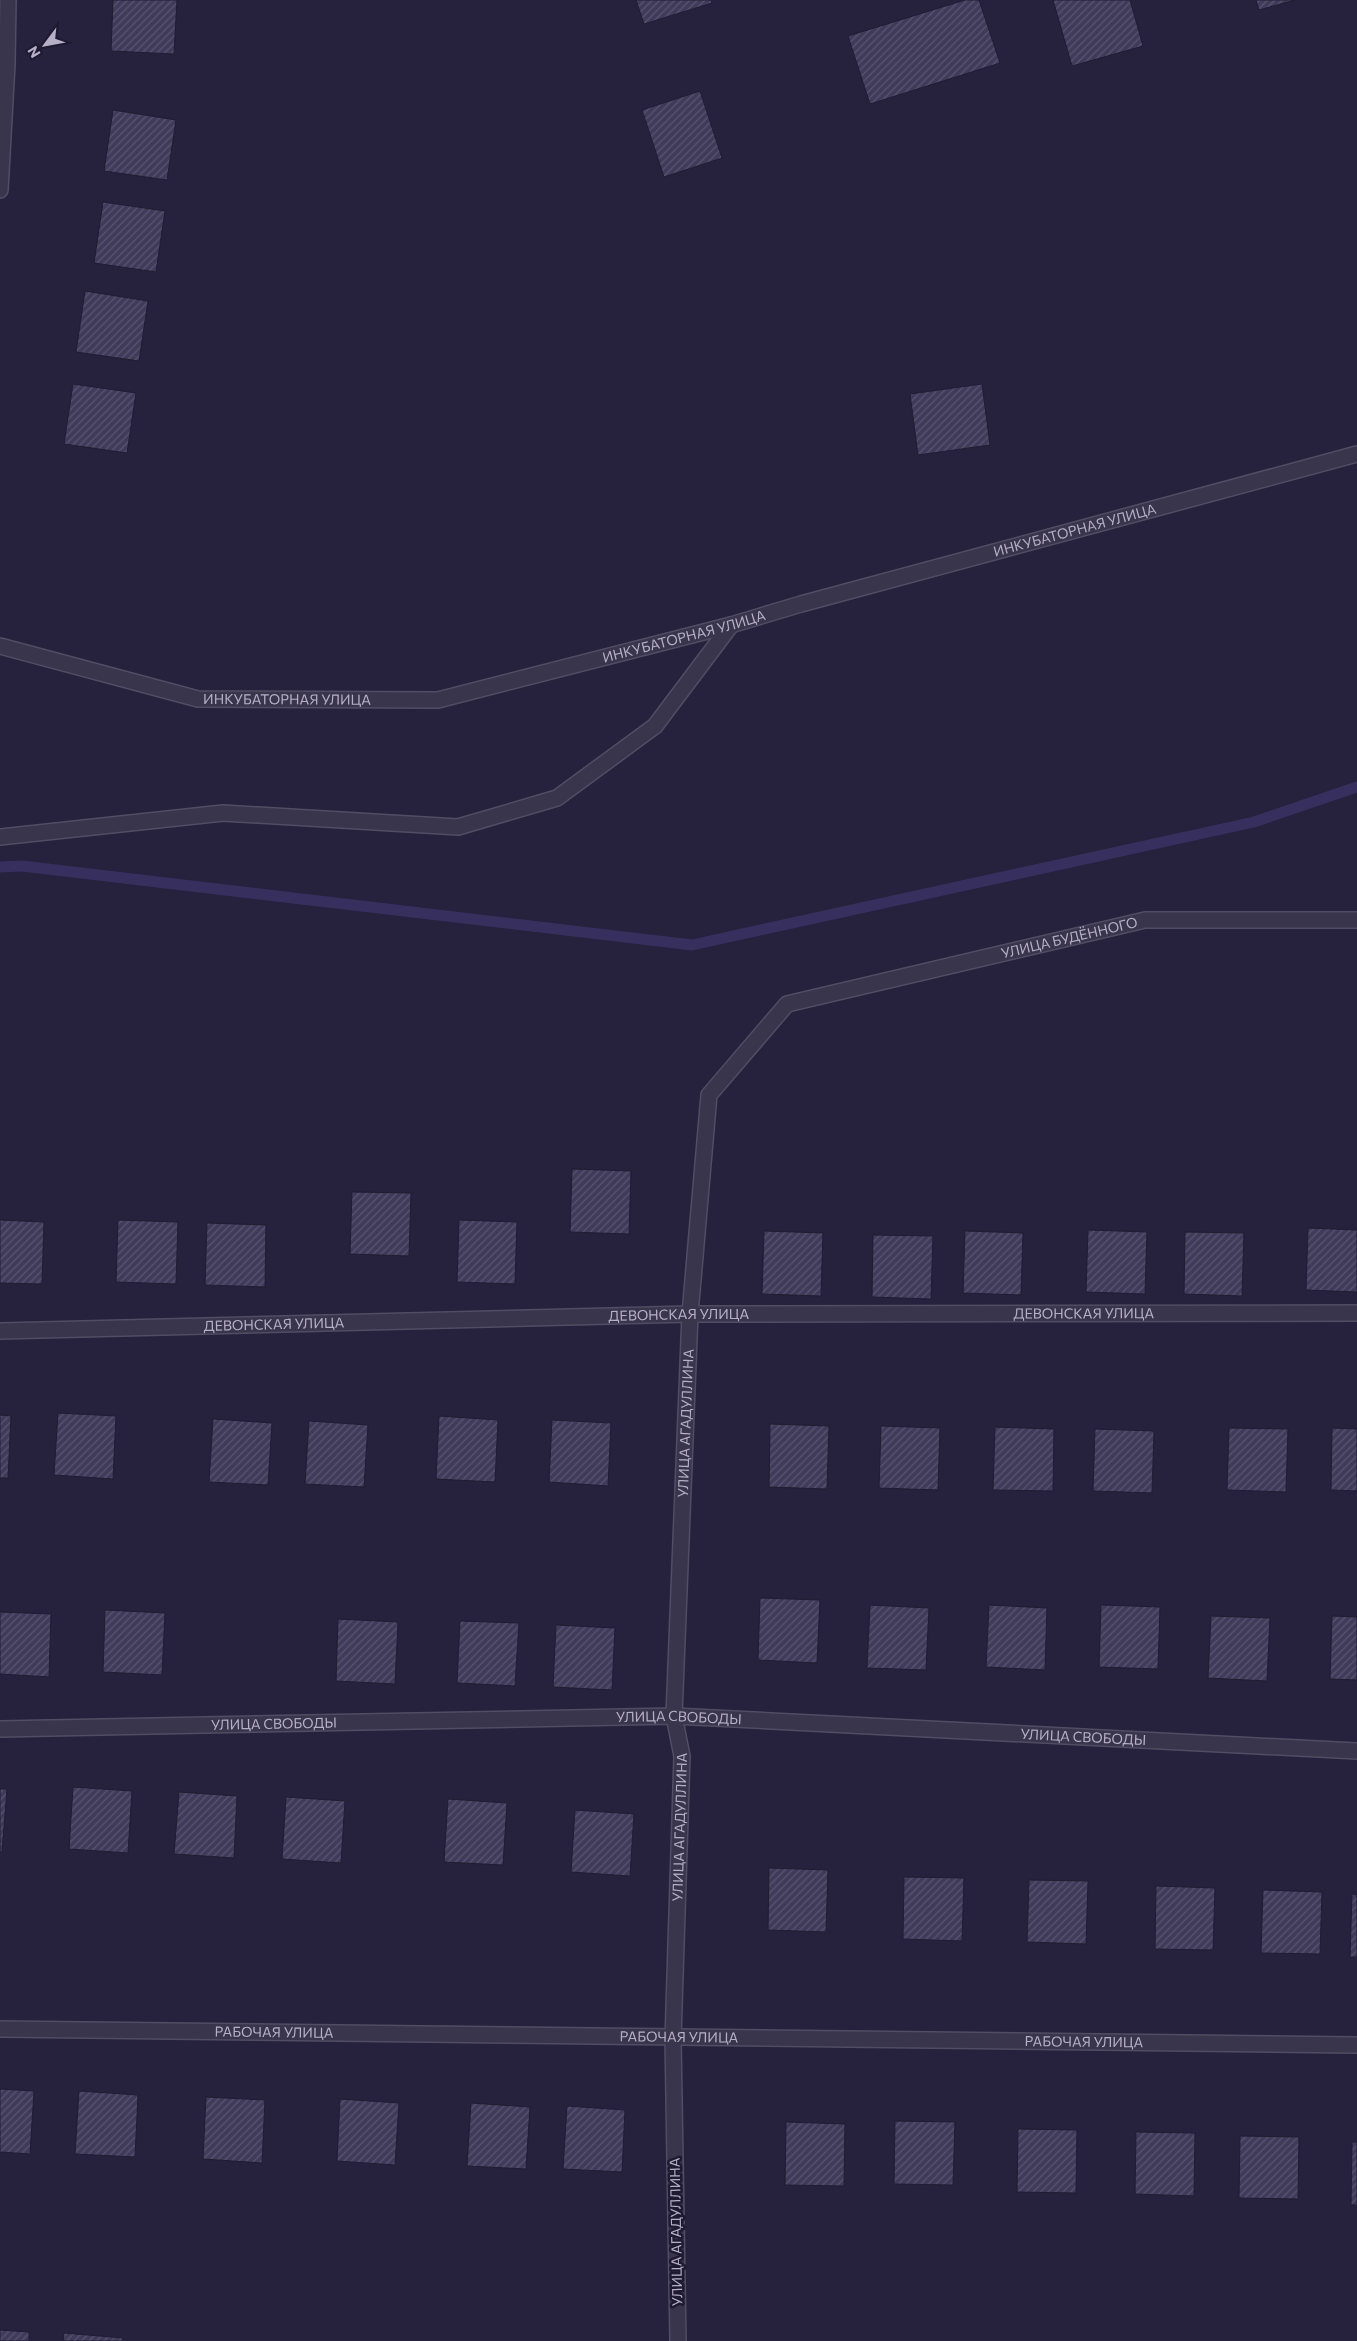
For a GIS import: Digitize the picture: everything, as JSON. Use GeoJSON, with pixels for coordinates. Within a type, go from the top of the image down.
{"type":"FeatureCollection","features":[{"type":"Feature","properties":{"kind":"street"},"geometry":{"type":"LineString","coordinates":[[0,190],[7,64],[8,0]]}},
{"type":"Feature","properties":{"kind":"street","name":"ИНКУБАТОРНАЯ УЛИЦА"},"geometry":{"type":"LineString","coordinates":[[0,646],[198,699],[438,700],[731,625],[801,604],[1357,454]]}},
{"type":"Feature","properties":{"kind":"street"},"geometry":{"type":"LineString","coordinates":[[0,837],[223,813],[458,827],[557,798],[655,726],[731,625]]}},
{"type":"Feature","properties":{"kind":"street","name":"УЛИЦА БУДЁННОГО"},"geometry":{"type":"LineString","coordinates":[[787,1004],[1145,920],[1357,920]]}},
{"type":"Feature","properties":{"kind":"street","name":"УЛИЦА АГАДУЛЛИНА"},"geometry":{"type":"LineString","coordinates":[[678,2341],[673,2038],[682,1756],[674,1716],[690,1314],[709,1095],[787,1004]]}},
{"type":"Feature","properties":{"kind":"street","name":"ДЕВОНСКАЯ УЛИЦА"},"geometry":{"type":"LineString","coordinates":[[0,1331],[690,1314],[1357,1313]]}},
{"type":"Feature","properties":{"kind":"street","name":"УЛИЦА СВОБОДЫ"},"geometry":{"type":"LineString","coordinates":[[0,1729],[674,1716],[1357,1751]]}},
{"type":"Feature","properties":{"kind":"street","name":"РАБОЧАЯ УЛИЦА"},"geometry":{"type":"LineString","coordinates":[[0,2029],[1357,2045]]}},
{"type":"Feature","properties":{"kind":"building"},"geometry":{"type":"Polygon","coordinates":[[[113,0],[177,0],[174,54],[111,51],[113,0]]]}},
{"type":"Feature","properties":{"kind":"building"},"geometry":{"type":"Polygon","coordinates":[[[636,0],[711,0],[712,3],[644,24],[636,0]]]}},
{"type":"Feature","properties":{"kind":"building"},"geometry":{"type":"Polygon","coordinates":[[[965,0],[979,0],[1000,63],[870,104],[848,36],[965,0]]]}},
{"type":"Feature","properties":{"kind":"building"},"geometry":{"type":"Polygon","coordinates":[[[1053,0],[1130,0],[1143,46],[1072,66],[1053,0]]]}},
{"type":"Feature","properties":{"kind":"building"},"geometry":{"type":"Polygon","coordinates":[[[1256,0],[1295,0],[1259,10],[1256,0]]]}},
{"type":"Feature","properties":{"kind":"building"},"geometry":{"type":"Polygon","coordinates":[[[700,91],[722,158],[664,177],[642,110],[700,91]]]}},
{"type":"Feature","properties":{"kind":"building"},"geometry":{"type":"Polygon","coordinates":[[[113,110],[176,120],[167,180],[104,171],[113,110]]]}},
{"type":"Feature","properties":{"kind":"building"},"geometry":{"type":"Polygon","coordinates":[[[103,202],[165,211],[156,272],[94,263],[103,202]]]}},
{"type":"Feature","properties":{"kind":"building"},"geometry":{"type":"Polygon","coordinates":[[[85,291],[148,301],[139,361],[76,352],[85,291]]]}},
{"type":"Feature","properties":{"kind":"building"},"geometry":{"type":"Polygon","coordinates":[[[73,384],[136,393],[127,453],[64,444],[73,384]]]}},
{"type":"Feature","properties":{"kind":"building"},"geometry":{"type":"Polygon","coordinates":[[[982,384],[990,445],[918,455],[910,394],[982,384]]]}},
{"type":"Feature","properties":{"kind":"building"},"geometry":{"type":"Polygon","coordinates":[[[572,1169],[631,1171],[629,1234],[570,1232],[572,1169]]]}},
{"type":"Feature","properties":{"kind":"building"},"geometry":{"type":"Polygon","coordinates":[[[352,1192],[411,1193],[409,1256],[350,1254],[352,1192]]]}},
{"type":"Feature","properties":{"kind":"building"},"geometry":{"type":"Polygon","coordinates":[[[0,1220],[44,1222],[42,1284],[0,1283],[0,1220]]]}},
{"type":"Feature","properties":{"kind":"building"},"geometry":{"type":"Polygon","coordinates":[[[118,1220],[178,1222],[176,1284],[116,1282],[118,1220]]]}},
{"type":"Feature","properties":{"kind":"building"},"geometry":{"type":"Polygon","coordinates":[[[459,1220],[517,1222],[515,1284],[457,1282],[459,1220]]]}},
{"type":"Feature","properties":{"kind":"building"},"geometry":{"type":"Polygon","coordinates":[[[207,1223],[266,1225],[265,1287],[205,1285],[207,1223]]]}},
{"type":"Feature","properties":{"kind":"building"},"geometry":{"type":"Polygon","coordinates":[[[1308,1228],[1357,1230],[1357,1292],[1306,1290],[1308,1228]]]}},
{"type":"Feature","properties":{"kind":"building"},"geometry":{"type":"Polygon","coordinates":[[[1088,1230],[1147,1232],[1145,1294],[1086,1292],[1088,1230]]]}},
{"type":"Feature","properties":{"kind":"building"},"geometry":{"type":"Polygon","coordinates":[[[764,1231],[823,1233],[821,1296],[762,1294],[764,1231]]]}},
{"type":"Feature","properties":{"kind":"building"},"geometry":{"type":"Polygon","coordinates":[[[965,1231],[1023,1233],[1021,1295],[963,1293],[965,1231]]]}},
{"type":"Feature","properties":{"kind":"building"},"geometry":{"type":"Polygon","coordinates":[[[1185,1232],[1244,1233],[1242,1296],[1184,1294],[1185,1232]]]}},
{"type":"Feature","properties":{"kind":"building"},"geometry":{"type":"Polygon","coordinates":[[[873,1235],[933,1236],[931,1299],[872,1297],[873,1235]]]}},
{"type":"Feature","properties":{"kind":"building"},"geometry":{"type":"Polygon","coordinates":[[[58,1413],[116,1416],[113,1479],[54,1475],[58,1413]]]}},
{"type":"Feature","properties":{"kind":"building"},"geometry":{"type":"Polygon","coordinates":[[[0,1415],[11,1416],[8,1478],[0,1478],[0,1415]]]}},
{"type":"Feature","properties":{"kind":"building"},"geometry":{"type":"Polygon","coordinates":[[[439,1416],[498,1420],[495,1482],[436,1479],[439,1416]]]}},
{"type":"Feature","properties":{"kind":"building"},"geometry":{"type":"Polygon","coordinates":[[[213,1419],[272,1423],[268,1485],[209,1482],[213,1419]]]}},
{"type":"Feature","properties":{"kind":"building"},"geometry":{"type":"Polygon","coordinates":[[[552,1420],[611,1423],[608,1486],[549,1482],[552,1420]]]}},
{"type":"Feature","properties":{"kind":"building"},"geometry":{"type":"Polygon","coordinates":[[[309,1421],[368,1425],[364,1487],[305,1484],[309,1421]]]}},
{"type":"Feature","properties":{"kind":"building"},"geometry":{"type":"Polygon","coordinates":[[[770,1424],[829,1426],[827,1489],[769,1487],[770,1424]]]}},
{"type":"Feature","properties":{"kind":"building"},"geometry":{"type":"Polygon","coordinates":[[[881,1426],[940,1428],[938,1490],[879,1488],[881,1426]]]}},
{"type":"Feature","properties":{"kind":"building"},"geometry":{"type":"Polygon","coordinates":[[[995,1427],[1054,1429],[1053,1491],[993,1490],[995,1427]]]}},
{"type":"Feature","properties":{"kind":"building"},"geometry":{"type":"Polygon","coordinates":[[[1229,1428],[1288,1429],[1286,1492],[1227,1490],[1229,1428]]]}},
{"type":"Feature","properties":{"kind":"building"},"geometry":{"type":"Polygon","coordinates":[[[1332,1428],[1357,1429],[1357,1491],[1331,1490],[1332,1428]]]}},
{"type":"Feature","properties":{"kind":"building"},"geometry":{"type":"Polygon","coordinates":[[[1095,1429],[1154,1431],[1152,1493],[1093,1491],[1095,1429]]]}},
{"type":"Feature","properties":{"kind":"building"},"geometry":{"type":"Polygon","coordinates":[[[760,1598],[820,1600],[817,1663],[758,1660],[760,1598]]]}},
{"type":"Feature","properties":{"kind":"building"},"geometry":{"type":"Polygon","coordinates":[[[870,1605],[929,1608],[926,1670],[867,1668],[870,1605]]]}},
{"type":"Feature","properties":{"kind":"building"},"geometry":{"type":"Polygon","coordinates":[[[989,1605],[1047,1608],[1045,1670],[986,1667],[989,1605]]]}},
{"type":"Feature","properties":{"kind":"building"},"geometry":{"type":"Polygon","coordinates":[[[1101,1605],[1160,1607],[1158,1669],[1099,1667],[1101,1605]]]}},
{"type":"Feature","properties":{"kind":"building"},"geometry":{"type":"Polygon","coordinates":[[[105,1610],[165,1613],[162,1675],[103,1672],[105,1610]]]}},
{"type":"Feature","properties":{"kind":"building"},"geometry":{"type":"Polygon","coordinates":[[[0,1612],[51,1614],[49,1677],[0,1674],[0,1612]]]}},
{"type":"Feature","properties":{"kind":"building"},"geometry":{"type":"Polygon","coordinates":[[[1211,1616],[1270,1618],[1267,1681],[1208,1678],[1211,1616]]]}},
{"type":"Feature","properties":{"kind":"building"},"geometry":{"type":"Polygon","coordinates":[[[1332,1616],[1357,1617],[1357,1680],[1330,1679],[1332,1616]]]}},
{"type":"Feature","properties":{"kind":"building"},"geometry":{"type":"Polygon","coordinates":[[[338,1619],[398,1622],[395,1684],[336,1681],[338,1619]]]}},
{"type":"Feature","properties":{"kind":"building"},"geometry":{"type":"Polygon","coordinates":[[[460,1621],[519,1623],[515,1686],[457,1683],[460,1621]]]}},
{"type":"Feature","properties":{"kind":"building"},"geometry":{"type":"Polygon","coordinates":[[[556,1625],[615,1628],[612,1690],[553,1687],[556,1625]]]}},
{"type":"Feature","properties":{"kind":"building"},"geometry":{"type":"Polygon","coordinates":[[[73,1787],[132,1791],[128,1853],[69,1849],[73,1787]]]}},
{"type":"Feature","properties":{"kind":"building"},"geometry":{"type":"Polygon","coordinates":[[[0,1789],[7,1789],[2,1852],[0,1852],[0,1789]]]}},
{"type":"Feature","properties":{"kind":"building"},"geometry":{"type":"Polygon","coordinates":[[[179,1792],[237,1796],[234,1858],[174,1854],[179,1792]]]}},
{"type":"Feature","properties":{"kind":"building"},"geometry":{"type":"Polygon","coordinates":[[[286,1797],[345,1801],[341,1863],[282,1859],[286,1797]]]}},
{"type":"Feature","properties":{"kind":"building"},"geometry":{"type":"Polygon","coordinates":[[[448,1799],[507,1803],[503,1865],[444,1862],[448,1799]]]}},
{"type":"Feature","properties":{"kind":"building"},"geometry":{"type":"Polygon","coordinates":[[[575,1810],[634,1814],[630,1876],[571,1872],[575,1810]]]}},
{"type":"Feature","properties":{"kind":"building"},"geometry":{"type":"Polygon","coordinates":[[[769,1868],[828,1870],[826,1932],[768,1930],[769,1868]]]}},
{"type":"Feature","properties":{"kind":"building"},"geometry":{"type":"Polygon","coordinates":[[[904,1877],[964,1878],[962,1941],[903,1939],[904,1877]]]}},
{"type":"Feature","properties":{"kind":"building"},"geometry":{"type":"Polygon","coordinates":[[[1029,1880],[1088,1881],[1086,1944],[1027,1942],[1029,1880]]]}},
{"type":"Feature","properties":{"kind":"building"},"geometry":{"type":"Polygon","coordinates":[[[1156,1886],[1215,1888],[1213,1950],[1155,1949],[1156,1886]]]}},
{"type":"Feature","properties":{"kind":"building"},"geometry":{"type":"Polygon","coordinates":[[[1263,1890],[1322,1892],[1320,1954],[1261,1953],[1263,1890]]]}},
{"type":"Feature","properties":{"kind":"building"},"geometry":{"type":"Polygon","coordinates":[[[1352,1894],[1357,1895],[1357,1957],[1350,1957],[1352,1894]]]}},
{"type":"Feature","properties":{"kind":"building"},"geometry":{"type":"Polygon","coordinates":[[[0,2089],[34,2091],[30,2154],[0,2152],[0,2089]]]}},
{"type":"Feature","properties":{"kind":"building"},"geometry":{"type":"Polygon","coordinates":[[[79,2091],[138,2095],[135,2157],[75,2154],[79,2091]]]}},
{"type":"Feature","properties":{"kind":"building"},"geometry":{"type":"Polygon","coordinates":[[[206,2097],[265,2100],[262,2163],[203,2159],[206,2097]]]}},
{"type":"Feature","properties":{"kind":"building"},"geometry":{"type":"Polygon","coordinates":[[[340,2099],[399,2103],[395,2165],[337,2161],[340,2099]]]}},
{"type":"Feature","properties":{"kind":"building"},"geometry":{"type":"Polygon","coordinates":[[[471,2103],[530,2107],[526,2169],[467,2166],[471,2103]]]}},
{"type":"Feature","properties":{"kind":"building"},"geometry":{"type":"Polygon","coordinates":[[[567,2106],[625,2110],[622,2172],[563,2169],[567,2106]]]}},
{"type":"Feature","properties":{"kind":"building"},"geometry":{"type":"Polygon","coordinates":[[[895,2121],[955,2122],[953,2185],[894,2184],[895,2121]]]}},
{"type":"Feature","properties":{"kind":"building"},"geometry":{"type":"Polygon","coordinates":[[[786,2122],[845,2124],[844,2186],[785,2185],[786,2122]]]}},
{"type":"Feature","properties":{"kind":"building"},"geometry":{"type":"Polygon","coordinates":[[[1018,2129],[1077,2130],[1076,2193],[1017,2192],[1018,2129]]]}},
{"type":"Feature","properties":{"kind":"building"},"geometry":{"type":"Polygon","coordinates":[[[1136,2132],[1195,2133],[1194,2196],[1135,2194],[1136,2132]]]}},
{"type":"Feature","properties":{"kind":"building"},"geometry":{"type":"Polygon","coordinates":[[[1240,2136],[1299,2137],[1298,2199],[1239,2198],[1240,2136]]]}},
{"type":"Feature","properties":{"kind":"building"},"geometry":{"type":"Polygon","coordinates":[[[1352,2142],[1357,2142],[1357,2205],[1351,2205],[1352,2142]]]}},
{"type":"Feature","properties":{"kind":"building"},"geometry":{"type":"Polygon","coordinates":[[[0,2330],[29,2332],[29,2341],[0,2341],[0,2330]]]}},
{"type":"Feature","properties":{"kind":"building"},"geometry":{"type":"Polygon","coordinates":[[[64,2333],[123,2338],[122,2341],[63,2341],[64,2333]]]}},
{"type":"Feature","properties":{"kind":"waterway"},"geometry":{"type":"LineString","coordinates":[[0,867],[22,866],[692,945],[1254,822],[1357,787]]}}]}
